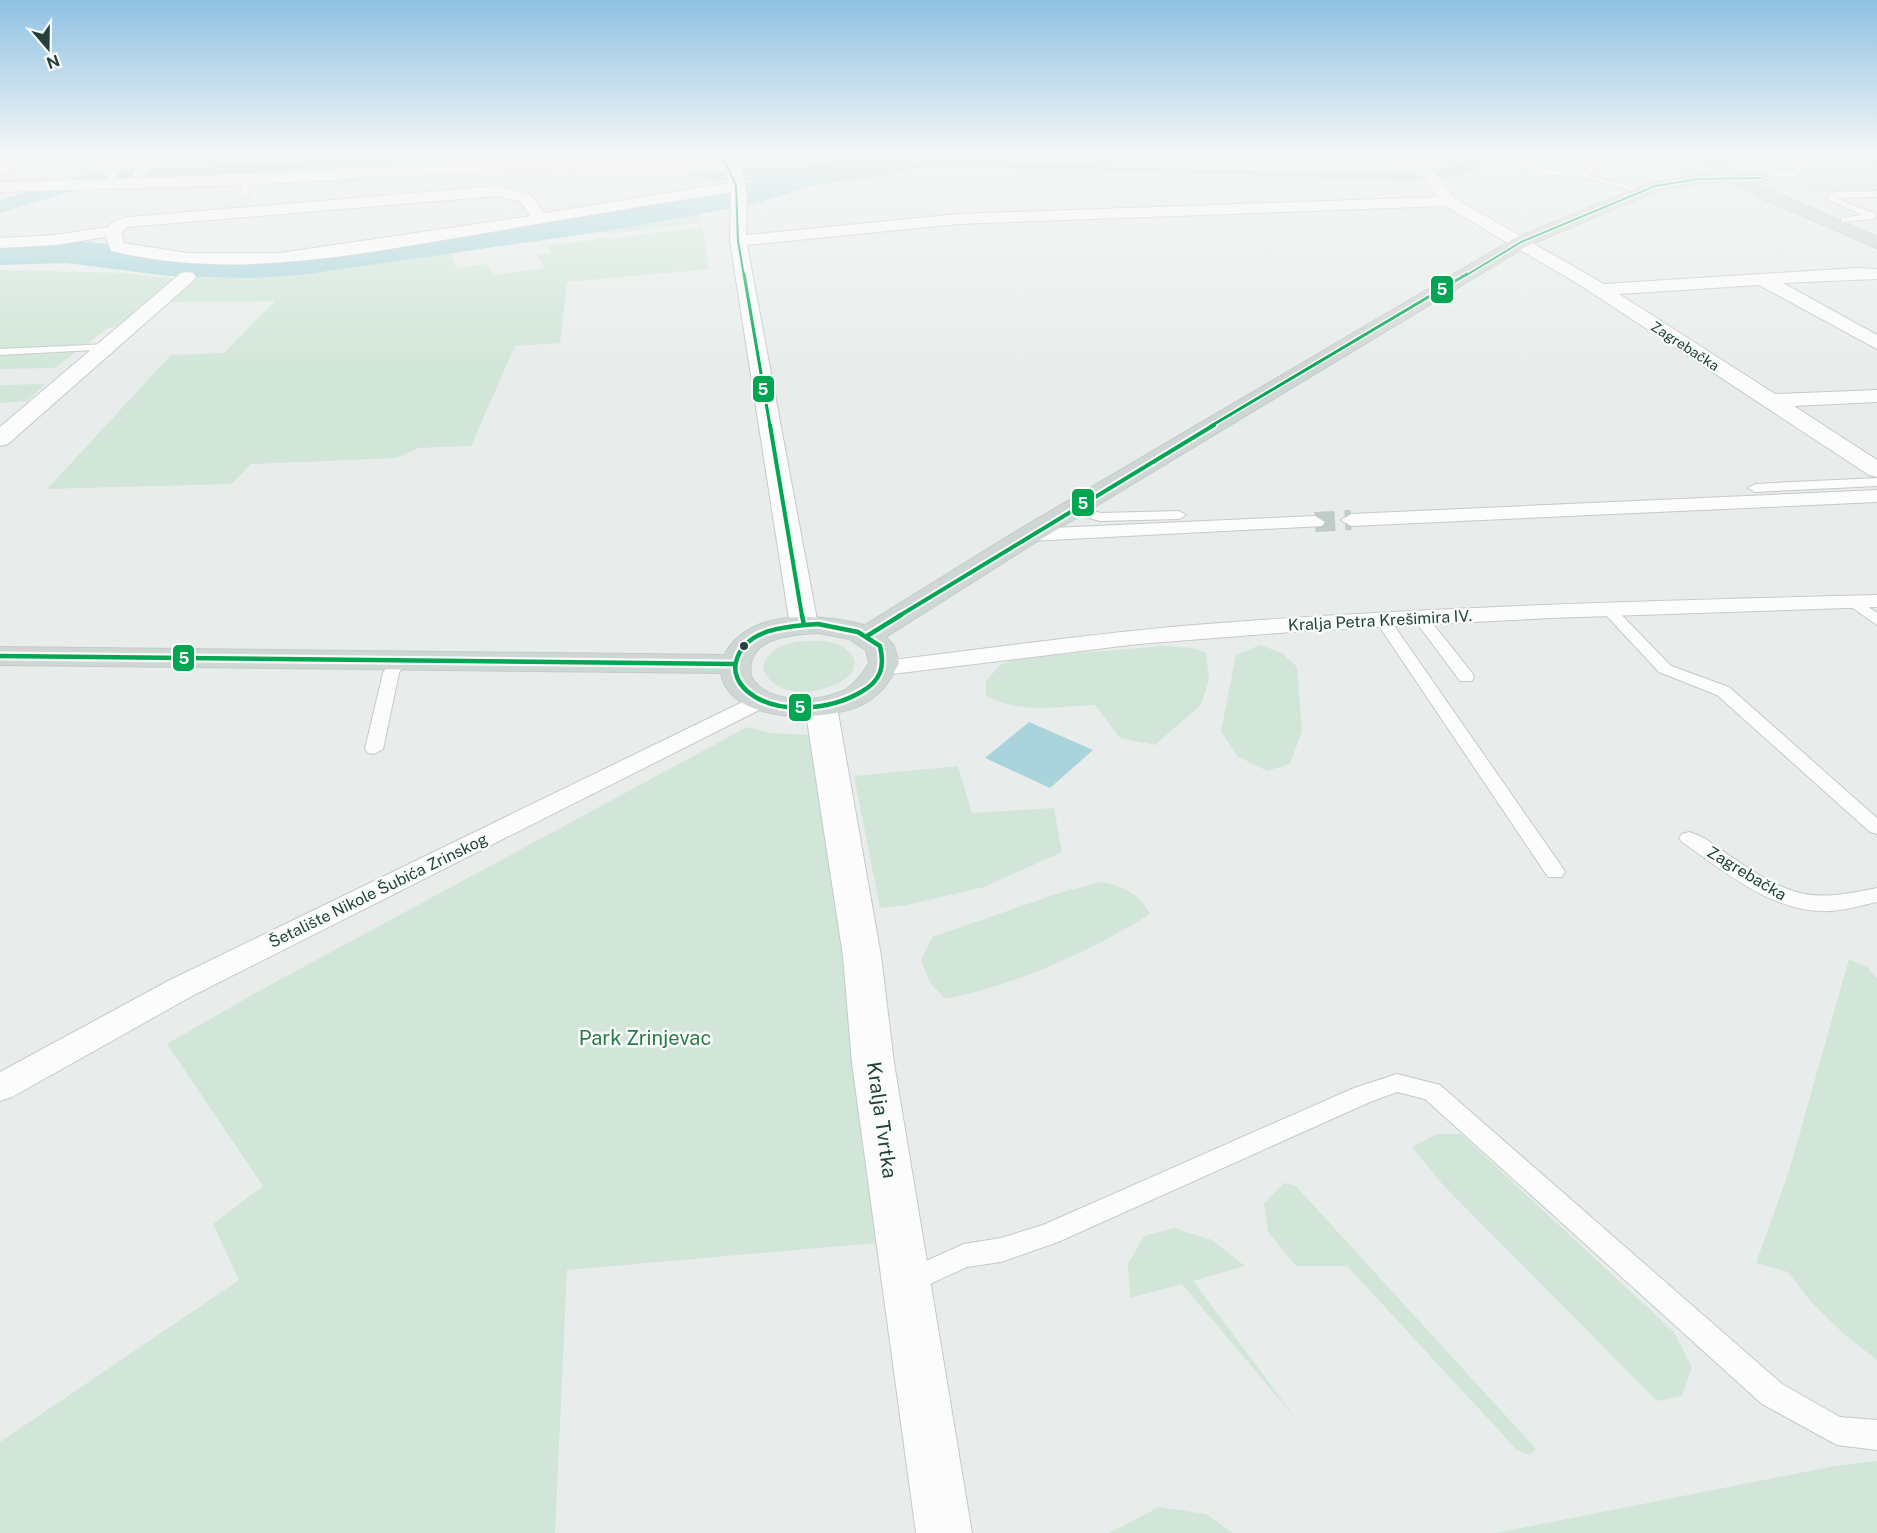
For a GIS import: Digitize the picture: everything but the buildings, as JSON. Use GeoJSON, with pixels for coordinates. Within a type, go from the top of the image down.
{"type":"FeatureCollection","features":[{"type":"Feature","properties":{"kind":"main road"},"geometry":{"type":"LineString","coordinates":[[867,636],[1072,509],[1521,242],[1557,227]]}},
{"type":"Feature","properties":{"kind":"main road"},"geometry":{"type":"LineString","coordinates":[[1839,227],[1877,243]]}},
{"type":"Feature","properties":{"kind":"main road"},"geometry":{"type":"LineString","coordinates":[[1859,227],[1877,234]]}},
{"type":"Feature","properties":{"kind":"main road"},"geometry":{"type":"LineString","coordinates":[[804,624],[845,627],[867,636],[882,651],[884,668],[870,688],[857,696],[821,706],[800,708],[761,700],[739,684],[734,664],[739,654],[757,638],[787,627],[804,624]]}},
{"type":"Feature","properties":{"kind":"main road"},"geometry":{"type":"LineString","coordinates":[[0,656],[734,664]]}},
{"type":"Feature","properties":{"kind":"street"},"geometry":{"type":"LineString","coordinates":[[0,243],[55,240],[113,231],[117,227]]}},
{"type":"Feature","properties":{"kind":"street"},"geometry":{"type":"LineString","coordinates":[[113,231],[117,246],[187,258],[229,260],[280,258],[362,248],[494,227]]}},
{"type":"Feature","properties":{"kind":"street"},"geometry":{"type":"LineString","coordinates":[[737,227],[804,624]]}},
{"type":"Feature","properties":{"kind":"street"},"geometry":{"type":"LineString","coordinates":[[738,241],[890,227]]}},
{"type":"Feature","properties":{"kind":"street","name":"Zagrebačka"},"geometry":{"type":"LineString","coordinates":[[1493,227],[1601,290],[1877,470]]}},
{"type":"Feature","properties":{"kind":"street"},"geometry":{"type":"LineString","coordinates":[[1601,290],[1857,273],[1877,274]]}},
{"type":"Feature","properties":{"kind":"street"},"geometry":{"type":"LineString","coordinates":[[0,439],[109,347],[187,277]]}},
{"type":"Feature","properties":{"kind":"street"},"geometry":{"type":"LineString","coordinates":[[1762,279],[1877,343]]}},
{"type":"Feature","properties":{"kind":"street"},"geometry":{"type":"LineString","coordinates":[[1770,401],[1877,396]]}},
{"type":"Feature","properties":{"kind":"street"},"geometry":{"type":"LineString","coordinates":[[1351,520],[1877,496]]}},
{"type":"Feature","properties":{"kind":"street"},"geometry":{"type":"LineString","coordinates":[[1030,535],[1315,522]]}},
{"type":"Feature","properties":{"kind":"street","name":"Kralja Petra Krešimira IV."},"geometry":{"type":"LineString","coordinates":[[884,668],[1219,630],[1608,609],[1877,601]]}},
{"type":"Feature","properties":{"kind":"street","name":"Šetalište Nikole Šubića Zrinskog"},"geometry":{"type":"LineString","coordinates":[[0,1088],[181,987],[761,700]]}},
{"type":"Feature","properties":{"kind":"street","name":"Kralja Tvrtka"},"geometry":{"type":"LineString","coordinates":[[821,706],[862,956],[876,1084],[899,1241],[908,1282],[944,1533]]}},
{"type":"Feature","properties":{"kind":"lane"},"geometry":{"type":"LineString","coordinates":[[0,352],[109,347]]}},
{"type":"Feature","properties":{"kind":"lane"},"geometry":{"type":"LineString","coordinates":[[1755,488],[1877,482]]}},
{"type":"Feature","properties":{"kind":"lane"},"geometry":{"type":"LineString","coordinates":[[1072,509],[1100,517],[1179,515]]}},
{"type":"Feature","properties":{"kind":"lane"},"geometry":{"type":"LineString","coordinates":[[1852,602],[1877,620]]}},
{"type":"Feature","properties":{"kind":"lane"},"geometry":{"type":"LineString","coordinates":[[1608,609],[1665,669],[1723,691],[1877,828]]}},
{"type":"Feature","properties":{"kind":"lane"},"geometry":{"type":"LineString","coordinates":[[1420,618],[1466,677]]}},
{"type":"Feature","properties":{"kind":"lane"},"geometry":{"type":"LineString","coordinates":[[1383,620],[1555,872]]}},
{"type":"Feature","properties":{"kind":"lane"},"geometry":{"type":"LineString","coordinates":[[374,749],[391,673],[397,660]]}},
{"type":"Feature","properties":{"kind":"lane","name":"Zagrebačka"},"geometry":{"type":"LineString","coordinates":[[1689,838],[1785,898],[1804,903],[1830,905],[1877,895]]}},
{"type":"Feature","properties":{"kind":"lane"},"geometry":{"type":"LineString","coordinates":[[908,1282],[964,1256],[1001,1250],[1049,1234],[1362,1095],[1398,1083],[1432,1092],[1772,1394],[1837,1431],[1877,1435]]}},
{"type":"Feature","properties":{"kind":"green space"},"geometry":{"type":"Polygon","coordinates":[[[599,227],[667,227],[610,234],[602,231],[599,227]]]}},
{"type":"Feature","properties":{"kind":"green space"},"geometry":{"type":"Polygon","coordinates":[[[702,227],[709,269],[567,282],[560,343],[515,346],[471,446],[419,448],[396,458],[251,464],[232,484],[47,489],[171,355],[224,353],[275,301],[163,302],[204,270],[340,261],[450,246],[456,268],[487,264],[493,275],[544,268],[537,255],[550,253],[548,247],[554,245],[702,227]]]}},
{"type":"Feature","properties":{"kind":"green space"},"geometry":{"type":"Polygon","coordinates":[[[0,270],[125,273],[184,280],[134,324],[108,328],[55,368],[0,369],[0,270]]]}},
{"type":"Feature","properties":{"kind":"green space"},"geometry":{"type":"Polygon","coordinates":[[[45,384],[27,401],[0,403],[0,385],[45,384]]]}},
{"type":"Feature","properties":{"kind":"green space"},"geometry":{"type":"Polygon","coordinates":[[[805,641],[827,641],[841,646],[852,655],[855,661],[853,671],[833,686],[806,692],[780,687],[770,680],[763,669],[768,656],[785,645],[805,641]]]}},
{"type":"Feature","properties":{"kind":"green space"},"geometry":{"type":"Polygon","coordinates":[[[1260,645],[1282,653],[1297,667],[1302,731],[1290,764],[1267,771],[1237,756],[1221,731],[1236,655],[1260,645]]]}},
{"type":"Feature","properties":{"kind":"green space"},"geometry":{"type":"Polygon","coordinates":[[[1163,646],[1192,648],[1206,653],[1209,680],[1201,705],[1155,745],[1120,738],[1095,705],[1025,707],[998,701],[986,695],[986,681],[1001,664],[1020,658],[1163,646]]]}},
{"type":"Feature","properties":{"kind":"green space","name":"Park Zrinjevac"},"geometry":{"type":"Polygon","coordinates":[[[747,727],[771,733],[811,735],[899,1241],[567,1270],[555,1533],[0,1533],[0,1442],[239,1280],[213,1224],[263,1186],[167,1044],[257,992],[747,727]]]}},
{"type":"Feature","properties":{"kind":"green space"},"geometry":{"type":"Polygon","coordinates":[[[958,766],[972,813],[1054,808],[1062,852],[984,887],[907,905],[880,908],[854,776],[958,766]]]}},
{"type":"Feature","properties":{"kind":"green space"},"geometry":{"type":"Polygon","coordinates":[[[1101,882],[1130,892],[1141,901],[1150,914],[1078,954],[997,986],[945,999],[930,983],[921,960],[932,937],[1062,892],[1101,882]]]}},
{"type":"Feature","properties":{"kind":"green space"},"geometry":{"type":"Polygon","coordinates":[[[1849,959],[1867,967],[1877,978],[1877,1360],[1845,1335],[1811,1302],[1788,1272],[1756,1263],[1789,1171],[1849,959]]]}},
{"type":"Feature","properties":{"kind":"green space"},"geometry":{"type":"Polygon","coordinates":[[[1437,1134],[1461,1134],[1674,1332],[1692,1367],[1682,1396],[1657,1401],[1442,1184],[1412,1147],[1437,1134]]]}},
{"type":"Feature","properties":{"kind":"green space"},"geometry":{"type":"Polygon","coordinates":[[[1284,1183],[1295,1185],[1536,1449],[1530,1455],[1517,1450],[1347,1266],[1296,1266],[1268,1232],[1264,1203],[1284,1183]]]}},
{"type":"Feature","properties":{"kind":"green space"},"geometry":{"type":"Polygon","coordinates":[[[1174,1228],[1212,1240],[1245,1266],[1193,1281],[1297,1420],[1182,1284],[1130,1298],[1128,1264],[1144,1236],[1174,1228]]]}},
{"type":"Feature","properties":{"kind":"green space"},"geometry":{"type":"Polygon","coordinates":[[[1877,1461],[1877,1533],[1496,1533],[1835,1466],[1877,1461]]]}},
{"type":"Feature","properties":{"kind":"green space"},"geometry":{"type":"Polygon","coordinates":[[[1159,1507],[1206,1514],[1233,1533],[1109,1533],[1159,1507]]]}},
{"type":"Feature","properties":{"kind":"water"},"geometry":{"type":"Polygon","coordinates":[[[1029,722],[1093,750],[1050,788],[985,758],[1029,722]]]}},
{"type":"Feature","properties":{"kind":"waterway"},"geometry":{"type":"LineString","coordinates":[[0,253],[66,251],[169,264],[250,266],[300,263],[559,227]]}},
{"type":"Feature","properties":{"kind":"tunnel"},"geometry":{"type":"LineString","coordinates":[[1315,522],[1351,520]]}},
{"type":"Feature","properties":{"kind":"transit line","name":"5"},"geometry":{"type":"LineString","coordinates":[[737,227],[738,241],[804,625]]}},
{"type":"Feature","properties":{"kind":"transit line","name":"5"},"geometry":{"type":"LineString","coordinates":[[867,636],[1019,541],[1521,242],[1558,227]]}},
{"type":"Feature","properties":{"kind":"transit line","name":"5"},"geometry":{"type":"LineString","coordinates":[[818,624],[858,632],[880,646],[884,663],[876,679],[865,690],[834,704],[797,707],[762,700],[743,688],[737,678],[735,666],[738,654],[745,644],[755,637],[781,628],[818,624]]}},
{"type":"Feature","properties":{"kind":"transit line","name":"5"},"geometry":{"type":"LineString","coordinates":[[0,656],[734,664]]}}]}
